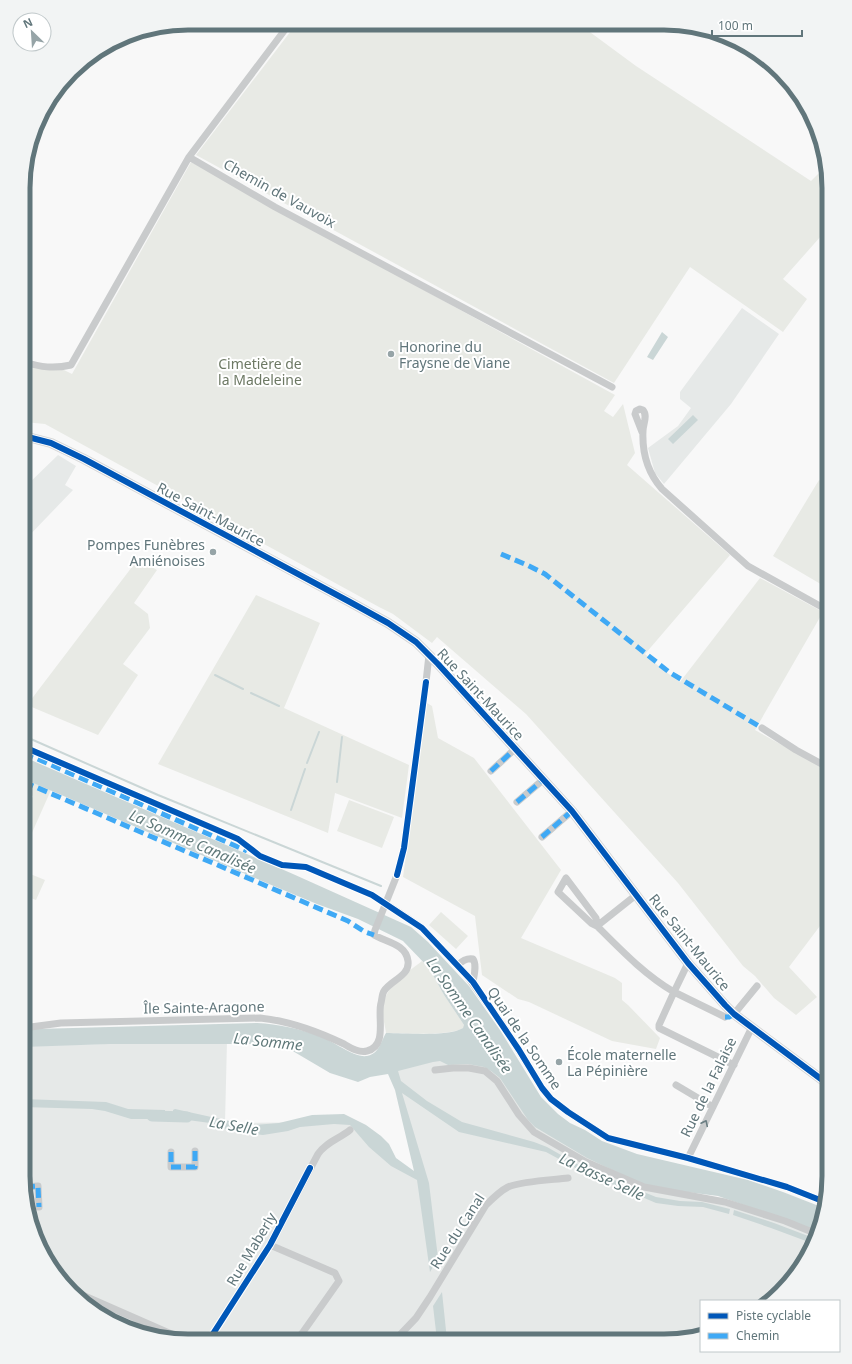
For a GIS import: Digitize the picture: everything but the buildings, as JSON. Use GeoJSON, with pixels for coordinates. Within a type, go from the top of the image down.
{"type":"FeatureCollection","features":[{"type":"Feature","properties":{"kind":"street"},"geometry":{"type":"LineString","coordinates":[[30,364],[56,368],[71,365],[189,157],[285,30]]}},
{"type":"Feature","properties":{"kind":"street","name":"Chemin de Vauvoix"},"geometry":{"type":"LineString","coordinates":[[189,157],[275,207],[612,387]]}},
{"type":"Feature","properties":{"kind":"street"},"geometry":{"type":"LineString","coordinates":[[642,432],[646,461],[656,482],[662,489],[748,566],[822,607]]}},
{"type":"Feature","properties":{"kind":"street","name":"Rue Saint-Maurice"},"geometry":{"type":"LineString","coordinates":[[30,438],[51,443],[84,459],[388,623],[416,642],[516,748],[572,811],[688,963],[725,1005],[734,1014],[822,1080]]}},
{"type":"Feature","properties":{"kind":"street"},"geometry":{"type":"LineString","coordinates":[[426,682],[429,655]]}},
{"type":"Feature","properties":{"kind":"street"},"geometry":{"type":"LineString","coordinates":[[762,728],[796,750],[822,764]]}},
{"type":"Feature","properties":{"kind":"street"},"geometry":{"type":"LineString","coordinates":[[491,771],[516,748]]}},
{"type":"Feature","properties":{"kind":"street"},"geometry":{"type":"LineString","coordinates":[[517,802],[544,779]]}},
{"type":"Feature","properties":{"kind":"street"},"geometry":{"type":"LineString","coordinates":[[542,837],[572,811]]}},
{"type":"Feature","properties":{"kind":"street"},"geometry":{"type":"LineString","coordinates":[[384,907],[397,875]]}},
{"type":"Feature","properties":{"kind":"street"},"geometry":{"type":"LineString","coordinates":[[597,926],[596,918],[566,878],[558,892],[591,923],[597,926],[644,971],[659,983],[674,992],[659,1028],[734,1065]]}},
{"type":"Feature","properties":{"kind":"street"},"geometry":{"type":"LineString","coordinates":[[597,926],[636,895]]}},
{"type":"Feature","properties":{"kind":"street","name":"Île Sainte-Aragone"},"geometry":{"type":"LineString","coordinates":[[30,1027],[61,1023],[260,1018],[272,1019],[302,1026],[319,1032],[359,1051],[366,1052],[376,1045],[381,1030],[380,1006],[384,991],[405,973],[408,968],[407,956],[402,949],[394,943],[374,935],[374,930],[384,907]]}},
{"type":"Feature","properties":{"kind":"street","name":"Quai de la Somme"},"geometry":{"type":"LineString","coordinates":[[384,907],[406,917],[422,928],[473,982],[519,1050],[542,1088],[551,1099],[568,1112],[608,1138],[688,1158],[787,1187],[820,1200]]}},
{"type":"Feature","properties":{"kind":"street"},"geometry":{"type":"LineString","coordinates":[[458,966],[469,958],[473,959],[475,962],[475,967],[473,982]]}},
{"type":"Feature","properties":{"kind":"street","name":"Rue Saint-Maurice"},"geometry":{"type":"LineString","coordinates":[[688,963],[674,992],[724,1017]]}},
{"type":"Feature","properties":{"kind":"street"},"geometry":{"type":"LineString","coordinates":[[734,1014],[757,986]]}},
{"type":"Feature","properties":{"kind":"street","name":"Rue de la Falaise"},"geometry":{"type":"LineString","coordinates":[[688,1158],[752,1027]]}},
{"type":"Feature","properties":{"kind":"street"},"geometry":{"type":"LineString","coordinates":[[435,1070],[469,1068],[485,1071],[497,1081],[519,1115],[534,1132],[594,1165],[644,1187],[725,1202],[785,1221],[812,1232]]}},
{"type":"Feature","properties":{"kind":"street"},"geometry":{"type":"LineString","coordinates":[[676,1085],[713,1107]]}},
{"type":"Feature","properties":{"kind":"street","name":"Rue Maberly"},"geometry":{"type":"LineString","coordinates":[[213,1334],[270,1245],[323,1146],[341,1138],[350,1130]]}},
{"type":"Feature","properties":{"kind":"street"},"geometry":{"type":"LineString","coordinates":[[171,1152],[171,1167],[195,1167],[195,1151]]}},
{"type":"Feature","properties":{"kind":"street","name":"Rue du Canal"},"geometry":{"type":"LineString","coordinates":[[401,1334],[416,1318],[486,1205],[494,1197],[509,1187],[520,1184],[568,1178]]}},
{"type":"Feature","properties":{"kind":"street"},"geometry":{"type":"LineString","coordinates":[[30,1187],[38,1186],[39,1207]]}},
{"type":"Feature","properties":{"kind":"street"},"geometry":{"type":"LineString","coordinates":[[270,1245],[335,1273],[339,1278],[339,1281],[301,1334]]}},
{"type":"Feature","properties":{"kind":"street"},"geometry":{"type":"LineString","coordinates":[[86,1297],[169,1333]]}},
{"type":"Feature","properties":{"kind":"shaded area"},"geometry":{"type":"Polygon","coordinates":[[[742,308],[779,334],[731,404],[664,484],[655,473],[648,448],[678,426],[691,408],[680,399],[680,392],[742,308]]]}},
{"type":"Feature","properties":{"kind":"shaded area"},"geometry":{"type":"Polygon","coordinates":[[[58,455],[76,466],[65,485],[73,490],[30,535],[30,482],[58,455]]]}},
{"type":"Feature","properties":{"kind":"shaded area"},"geometry":{"type":"Polygon","coordinates":[[[227,1041],[225,1123],[354,1122],[419,1180],[392,1069],[500,1044],[544,1126],[648,1181],[813,1228],[806,1246],[795,1264],[783,1280],[768,1295],[761,1300],[700,1300],[700,1330],[684,1333],[178,1334],[147,1329],[109,1313],[76,1288],[51,1255],[38,1227],[30,1186],[30,1046],[227,1041]]]}},
{"type":"Feature","properties":{"kind":"green space"},"geometry":{"type":"Polygon","coordinates":[[[292,30],[587,30],[636,66],[811,181],[821,171],[822,235],[783,279],[807,299],[783,332],[690,267],[614,383],[196,155],[292,30]]]}},
{"type":"Feature","properties":{"kind":"green space","name":"Cimetière de la Madeleine"},"geometry":{"type":"Polygon","coordinates":[[[191,162],[615,395],[604,411],[613,417],[623,404],[635,453],[627,465],[730,555],[645,654],[680,682],[760,578],[822,611],[755,730],[822,767],[822,923],[789,967],[817,997],[796,1015],[774,998],[755,976],[743,966],[678,883],[526,714],[437,637],[432,643],[393,614],[45,424],[30,423],[30,365],[62,369],[72,374],[191,162]]]}},
{"type":"Feature","properties":{"kind":"green space"},"geometry":{"type":"Polygon","coordinates":[[[819,480],[822,482],[822,585],[773,556],[819,480]]]}},
{"type":"Feature","properties":{"kind":"green space"},"geometry":{"type":"Polygon","coordinates":[[[138,559],[157,570],[134,603],[148,614],[150,628],[123,664],[138,675],[98,735],[30,706],[30,701],[138,559]]]}},
{"type":"Feature","properties":{"kind":"green space"},"geometry":{"type":"Polygon","coordinates":[[[256,595],[320,623],[284,708],[409,765],[402,818],[335,793],[328,833],[158,764],[256,595]]]}},
{"type":"Feature","properties":{"kind":"green space"},"geometry":{"type":"Polygon","coordinates":[[[427,703],[432,706],[438,738],[474,758],[561,870],[521,938],[615,978],[622,983],[622,1000],[660,1038],[656,1049],[612,1041],[529,1002],[518,999],[482,975],[475,916],[403,877],[427,703]]]}},
{"type":"Feature","properties":{"kind":"green space"},"geometry":{"type":"Polygon","coordinates":[[[30,781],[51,790],[30,837],[30,802],[33,796],[30,795],[30,781]]]}},
{"type":"Feature","properties":{"kind":"green space"},"geometry":{"type":"Polygon","coordinates":[[[349,800],[394,817],[382,848],[337,831],[349,800]]]}},
{"type":"Feature","properties":{"kind":"green space"},"geometry":{"type":"Polygon","coordinates":[[[30,874],[45,880],[36,900],[30,898],[30,874]]]}},
{"type":"Feature","properties":{"kind":"green space"},"geometry":{"type":"Polygon","coordinates":[[[441,912],[468,936],[456,949],[429,925],[441,912]]]}},
{"type":"Feature","properties":{"kind":"green space"},"geometry":{"type":"Polygon","coordinates":[[[422,961],[429,968],[464,1027],[450,1032],[439,1033],[386,1033],[383,1011],[388,993],[397,981],[422,961]]]}},
{"type":"Feature","properties":{"kind":"water"},"geometry":{"type":"Polygon","coordinates":[[[662,332],[668,337],[653,360],[647,357],[662,332]]]}},
{"type":"Feature","properties":{"kind":"water"},"geometry":{"type":"Polygon","coordinates":[[[693,415],[698,420],[673,444],[668,439],[693,415]]]}},
{"type":"Feature","properties":{"kind":"water"},"geometry":{"type":"Polygon","coordinates":[[[30,760],[411,927],[428,942],[469,986],[500,1030],[541,1097],[558,1114],[570,1123],[585,1130],[602,1141],[637,1154],[748,1180],[819,1206],[813,1229],[718,1196],[648,1187],[587,1158],[535,1127],[528,1120],[500,1078],[491,1071],[484,1067],[468,1064],[448,1065],[440,1061],[398,1071],[401,1081],[427,1101],[462,1122],[547,1147],[582,1167],[656,1197],[680,1201],[702,1202],[730,1209],[729,1214],[703,1207],[656,1203],[581,1171],[546,1152],[459,1132],[402,1093],[429,1183],[438,1258],[430,1272],[417,1180],[391,1166],[369,1147],[350,1125],[334,1124],[300,1127],[288,1131],[263,1135],[238,1132],[210,1123],[173,1118],[173,1110],[175,1109],[253,1125],[279,1123],[312,1115],[344,1114],[366,1125],[381,1136],[389,1144],[396,1158],[414,1171],[395,1090],[388,1074],[370,1077],[358,1082],[330,1073],[291,1050],[273,1045],[110,1044],[30,1047],[30,1030],[36,1029],[257,1023],[281,1026],[312,1033],[325,1038],[344,1049],[362,1056],[367,1056],[371,1055],[377,1050],[386,1033],[437,1034],[448,1033],[463,1028],[464,1025],[444,995],[429,968],[403,941],[358,919],[269,884],[30,782],[30,760]]]}},
{"type":"Feature","properties":{"kind":"water"},"geometry":{"type":"Polygon","coordinates":[[[30,1099],[106,1102],[128,1109],[165,1110],[165,1119],[131,1119],[105,1111],[92,1109],[30,1107],[30,1099]]]}},
{"type":"Feature","properties":{"kind":"water"},"geometry":{"type":"Polygon","coordinates":[[[734,1210],[810,1237],[808,1242],[733,1215],[734,1210]]]}},
{"type":"Feature","properties":{"kind":"water"},"geometry":{"type":"Polygon","coordinates":[[[442,1292],[446,1334],[436,1334],[433,1306],[442,1292]]]}},
{"type":"Feature","properties":{"kind":"waterway"},"geometry":{"type":"LineString","coordinates":[[215,675],[243,689]]}},
{"type":"Feature","properties":{"kind":"waterway"},"geometry":{"type":"LineString","coordinates":[[251,693],[279,706]]}},
{"type":"Feature","properties":{"kind":"waterway"},"geometry":{"type":"LineString","coordinates":[[307,763],[319,732]]}},
{"type":"Feature","properties":{"kind":"waterway"},"geometry":{"type":"LineString","coordinates":[[337,782],[342,737]]}},
{"type":"Feature","properties":{"kind":"waterway"},"geometry":{"type":"LineString","coordinates":[[30,739],[158,795],[381,886]]}},
{"type":"Feature","properties":{"kind":"waterway"},"geometry":{"type":"LineString","coordinates":[[291,810],[305,769]]}},
{"type":"Feature","properties":{"kind":"waterway","name":"La Selle"},"geometry":{"type":"LineString","coordinates":[[152,1116],[187,1117]]}},
{"type":"Feature","properties":{"kind":"marked path"},"geometry":{"type":"LineString","coordinates":[[501,554],[545,574],[669,672],[762,728]]}},
{"type":"Feature","properties":{"kind":"marked path"},"geometry":{"type":"LineString","coordinates":[[491,771],[516,748]]}},
{"type":"Feature","properties":{"kind":"marked path"},"geometry":{"type":"LineString","coordinates":[[30,756],[247,851]]}},
{"type":"Feature","properties":{"kind":"marked path"},"geometry":{"type":"LineString","coordinates":[[517,802],[544,779]]}},
{"type":"Feature","properties":{"kind":"marked path"},"geometry":{"type":"LineString","coordinates":[[30,785],[348,921],[365,932],[374,935]]}},
{"type":"Feature","properties":{"kind":"marked path"},"geometry":{"type":"LineString","coordinates":[[542,837],[572,811]]}},
{"type":"Feature","properties":{"kind":"marked path"},"geometry":{"type":"LineString","coordinates":[[725,1017],[729,1017],[734,1014]]}},
{"type":"Feature","properties":{"kind":"marked path"},"geometry":{"type":"LineString","coordinates":[[171,1152],[171,1167],[195,1167],[195,1151]]}},
{"type":"Feature","properties":{"kind":"marked path"},"geometry":{"type":"LineString","coordinates":[[30,1187],[38,1186],[39,1207]]}},
{"type":"Feature","properties":{"kind":"cycle path"},"geometry":{"type":"LineString","coordinates":[[30,438],[51,443],[84,459],[350,602],[388,623],[416,642],[438,664],[572,811],[688,963],[725,1005],[734,1014],[822,1080]]}},
{"type":"Feature","properties":{"kind":"cycle path"},"geometry":{"type":"LineString","coordinates":[[397,875],[404,848],[426,682]]}},
{"type":"Feature","properties":{"kind":"cycle path"},"geometry":{"type":"LineString","coordinates":[[30,750],[238,839],[260,856],[282,865],[306,867],[372,895],[422,928],[473,982],[519,1050],[542,1088],[551,1099],[608,1138],[688,1158],[787,1187],[820,1200]]}},
{"type":"Feature","properties":{"kind":"cycle path"},"geometry":{"type":"LineString","coordinates":[[213,1334],[270,1245],[310,1168]]}},
{"type":"Feature","properties":{"kind":"place","name":"Honorine du Fraysne de Viane"},"geometry":{"type":"Point","coordinates":[391,354]}},
{"type":"Feature","properties":{"kind":"place","name":"Pompes Funèbres Amiénoises"},"geometry":{"type":"Point","coordinates":[213,552]}},
{"type":"Feature","properties":{"kind":"place","name":"École maternelle La Pépinière"},"geometry":{"type":"Point","coordinates":[559,1062]}},
{"type":"Feature","properties":{"kind":"water label","name":"La Somme Canalisée"},"geometry":{"type":"Point","coordinates":[193,841]}},
{"type":"Feature","properties":{"kind":"water label","name":"La Somme Canalisée"},"geometry":{"type":"Point","coordinates":[470,1015]}},
{"type":"Feature","properties":{"kind":"water label","name":"La Somme"},"geometry":{"type":"Point","coordinates":[268,1041]}},
{"type":"Feature","properties":{"kind":"water label","name":"La Basse Selle"},"geometry":{"type":"Point","coordinates":[602,1176]}}]}
